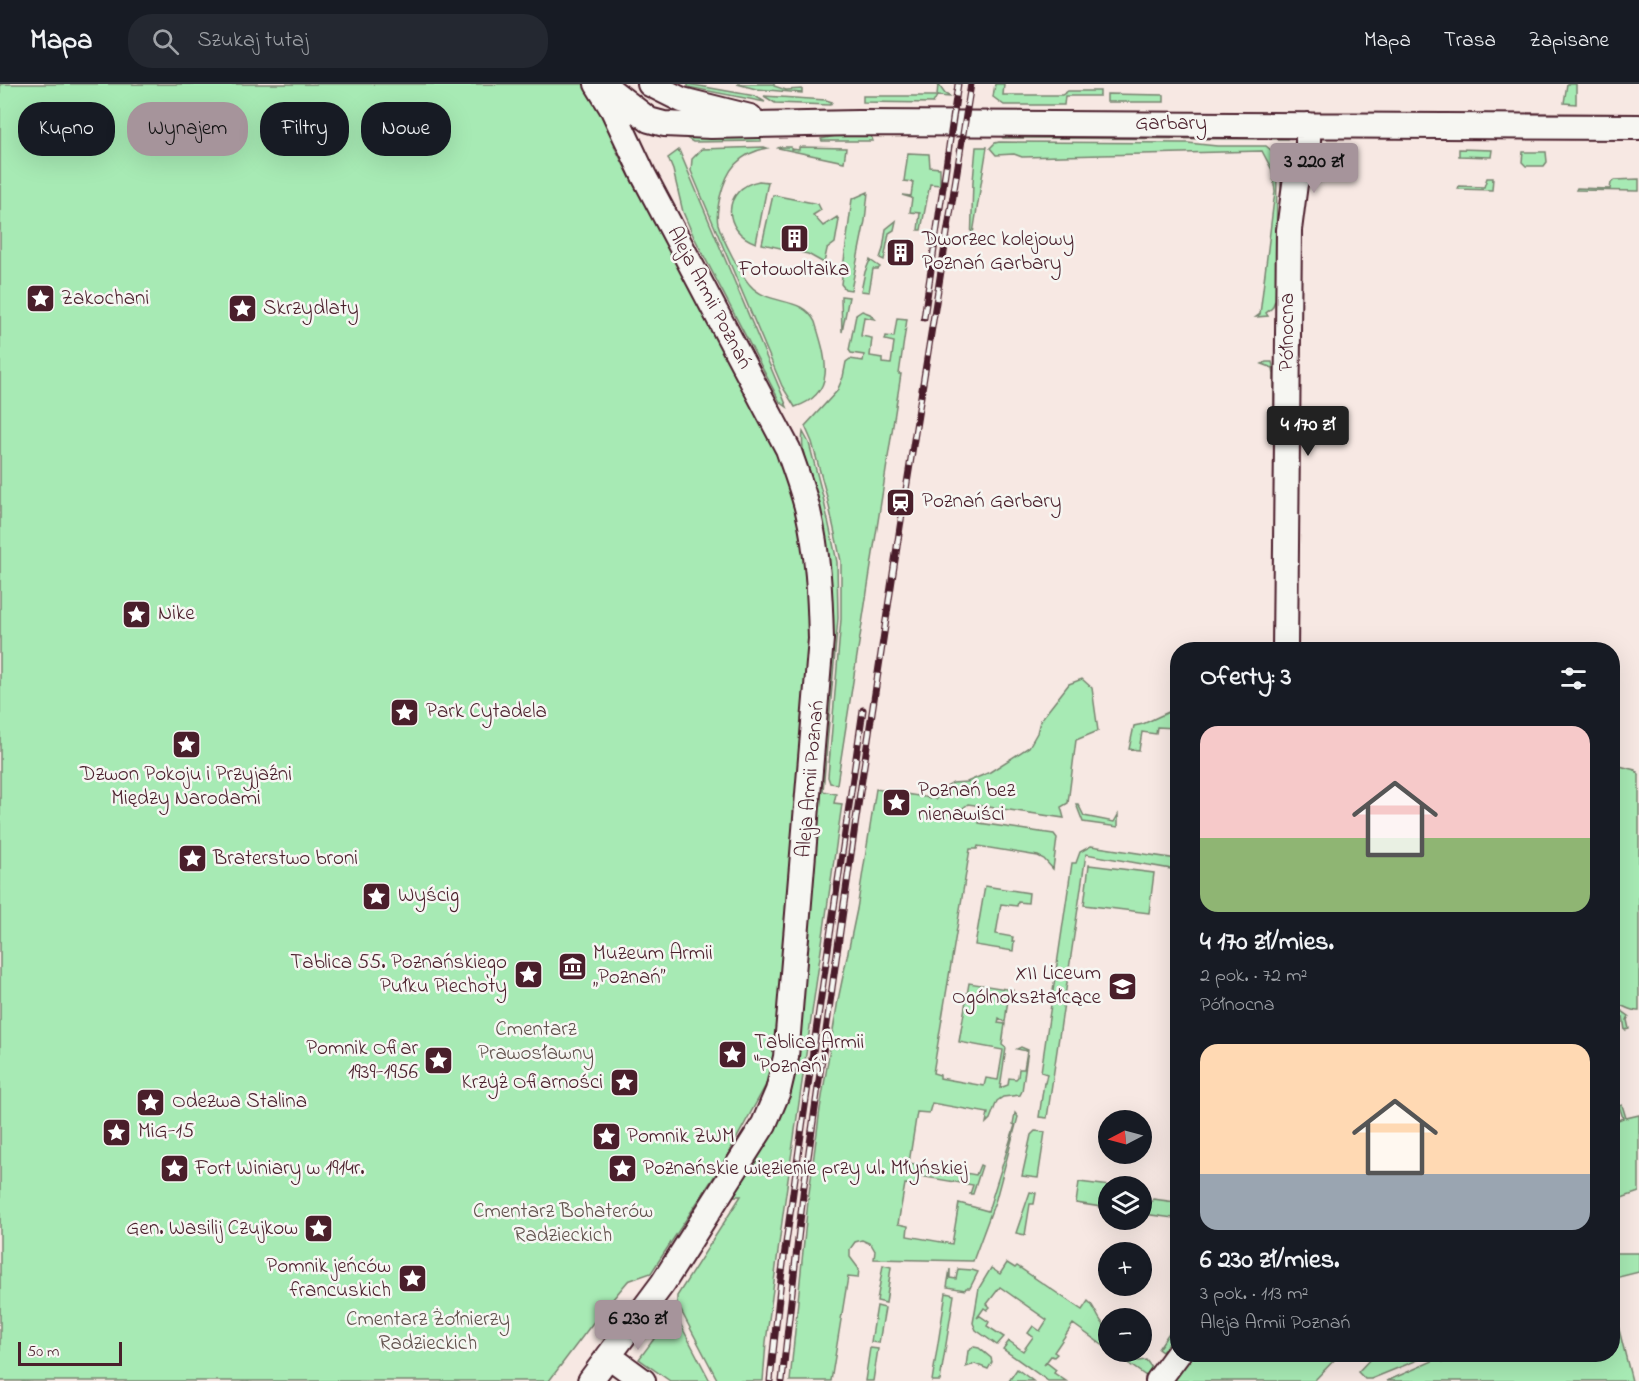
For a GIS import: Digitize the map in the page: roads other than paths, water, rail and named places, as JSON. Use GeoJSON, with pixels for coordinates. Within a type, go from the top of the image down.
{"type":"FeatureCollection","features":[{"type":"Feature","properties":{"kind":"street","name":"Aleja Armii Poznań"},"geometry":{"type":"LineString","coordinates":[[590,1381],[663,1283],[764,1124],[778,1091],[786,1057],[821,639],[820,592],[815,549],[802,490],[788,449],[613,110],[597,84]]}},
{"type":"Feature","properties":{"kind":"street"},"geometry":{"type":"LineString","coordinates":[[602,84],[649,120]]}},
{"type":"Feature","properties":{"kind":"street","name":"Garbary"},"geometry":{"type":"LineString","coordinates":[[650,84],[682,100],[775,123]]}},
{"type":"Feature","properties":{"kind":"street"},"geometry":{"type":"LineString","coordinates":[[637,160],[635,148],[643,128],[659,112],[682,100]]}},
{"type":"Feature","properties":{"kind":"street","name":"Garbary"},"geometry":{"type":"LineString","coordinates":[[649,120],[664,124],[711,126],[775,123],[1639,128]]}},
{"type":"Feature","properties":{"kind":"street","name":"Północna"},"geometry":{"type":"LineString","coordinates":[[1285,642],[1289,230],[1295,184],[1308,146],[1308,125]]}},
{"type":"Feature","properties":{"kind":"street"},"geometry":{"type":"LineString","coordinates":[[609,1356],[643,1381]]}},
{"type":"Feature","properties":{"kind":"street"},"geometry":{"type":"LineString","coordinates":[[1158,1381],[1172,1362]]}},
{"type":"Feature","properties":{"kind":"railway"},"geometry":{"type":"LineString","coordinates":[[924,318],[958,84]]}},
{"type":"Feature","properties":{"kind":"railway"},"geometry":{"type":"LineString","coordinates":[[782,1381],[804,1186],[856,819],[971,84]]}},
{"type":"Feature","properties":{"kind":"railway"},"geometry":{"type":"LineString","coordinates":[[770,1381],[781,1279],[804,1113],[863,710]]}},
{"type":"Feature","properties":{"kind":"place","name":"Fotowoltaika"},"geometry":{"type":"Point","coordinates":[794,239]}},
{"type":"Feature","properties":{"kind":"place","name":"Dworzec kolejowy Poznań Garbary"},"geometry":{"type":"Point","coordinates":[901,252]}},
{"type":"Feature","properties":{"kind":"place","name":"Zakochani"},"geometry":{"type":"Point","coordinates":[40,299]}},
{"type":"Feature","properties":{"kind":"place","name":"Skrzydlaty"},"geometry":{"type":"Point","coordinates":[242,309]}},
{"type":"Feature","properties":{"kind":"place","name":"Poznań Garbary"},"geometry":{"type":"Point","coordinates":[901,502]}},
{"type":"Feature","properties":{"kind":"place","name":"Nike"},"geometry":{"type":"Point","coordinates":[137,614]}},
{"type":"Feature","properties":{"kind":"place","name":"Park Cytadela"},"geometry":{"type":"Point","coordinates":[405,712]}},
{"type":"Feature","properties":{"kind":"place","name":"Dzwon Pokoju i Przyjaźni Między Narodami"},"geometry":{"type":"Point","coordinates":[186,744]}},
{"type":"Feature","properties":{"kind":"place","name":"Poznań bez nienawiści"},"geometry":{"type":"Point","coordinates":[897,803]}},
{"type":"Feature","properties":{"kind":"place","name":"Braterstwo broni"},"geometry":{"type":"Point","coordinates":[192,859]}},
{"type":"Feature","properties":{"kind":"place","name":"Wyścig"},"geometry":{"type":"Point","coordinates":[377,896]}},
{"type":"Feature","properties":{"kind":"place","name":"Muzeum Armii „Poznań”"},"geometry":{"type":"Point","coordinates":[572,966]}},
{"type":"Feature","properties":{"kind":"place","name":"Tablica 55. Poznańskiego Pułku Piechoty"},"geometry":{"type":"Point","coordinates":[528,975]}},
{"type":"Feature","properties":{"kind":"place","name":"XII Liceum Ogólnokształcące"},"geometry":{"type":"Point","coordinates":[1122,986]}},
{"type":"Feature","properties":{"kind":"place","name":"Tablica Armii \"Poznań\""},"geometry":{"type":"Point","coordinates":[733,1055]}},
{"type":"Feature","properties":{"kind":"place","name":"Pomnik Ofiar 1939-1956"},"geometry":{"type":"Point","coordinates":[439,1061]}},
{"type":"Feature","properties":{"kind":"place","name":"Krzyż Ofiarności"},"geometry":{"type":"Point","coordinates":[624,1083]}},
{"type":"Feature","properties":{"kind":"place","name":"Odezwa Stalina"},"geometry":{"type":"Point","coordinates":[151,1102]}},
{"type":"Feature","properties":{"kind":"place","name":"MiG-15"},"geometry":{"type":"Point","coordinates":[117,1132]}},
{"type":"Feature","properties":{"kind":"place","name":"Pomnik ZWM"},"geometry":{"type":"Point","coordinates":[606,1137]}},
{"type":"Feature","properties":{"kind":"place","name":"Fort Winiary w 1914r."},"geometry":{"type":"Point","coordinates":[174,1169]}},
{"type":"Feature","properties":{"kind":"place","name":"Poznańskie więzienie przy ul. Młyńskiej"},"geometry":{"type":"Point","coordinates":[622,1169]}},
{"type":"Feature","properties":{"kind":"place","name":"Gen. Wasilij Czujkow"},"geometry":{"type":"Point","coordinates":[319,1229]}},
{"type":"Feature","properties":{"kind":"place","name":"Pomnik jeńców francuskich"},"geometry":{"type":"Point","coordinates":[412,1279]}},
{"type":"Feature","properties":{"kind":"park label","name":"Cmentarz Prawosławny"},"geometry":{"type":"Point","coordinates":[536,1042]}},
{"type":"Feature","properties":{"kind":"park label","name":"Cmentarz Bohaterów Radzieckich"},"geometry":{"type":"Point","coordinates":[563,1224]}},
{"type":"Feature","properties":{"kind":"park label","name":"Cmentarz Żołnierzy Radzieckich"},"geometry":{"type":"Point","coordinates":[428,1332]}}]}
